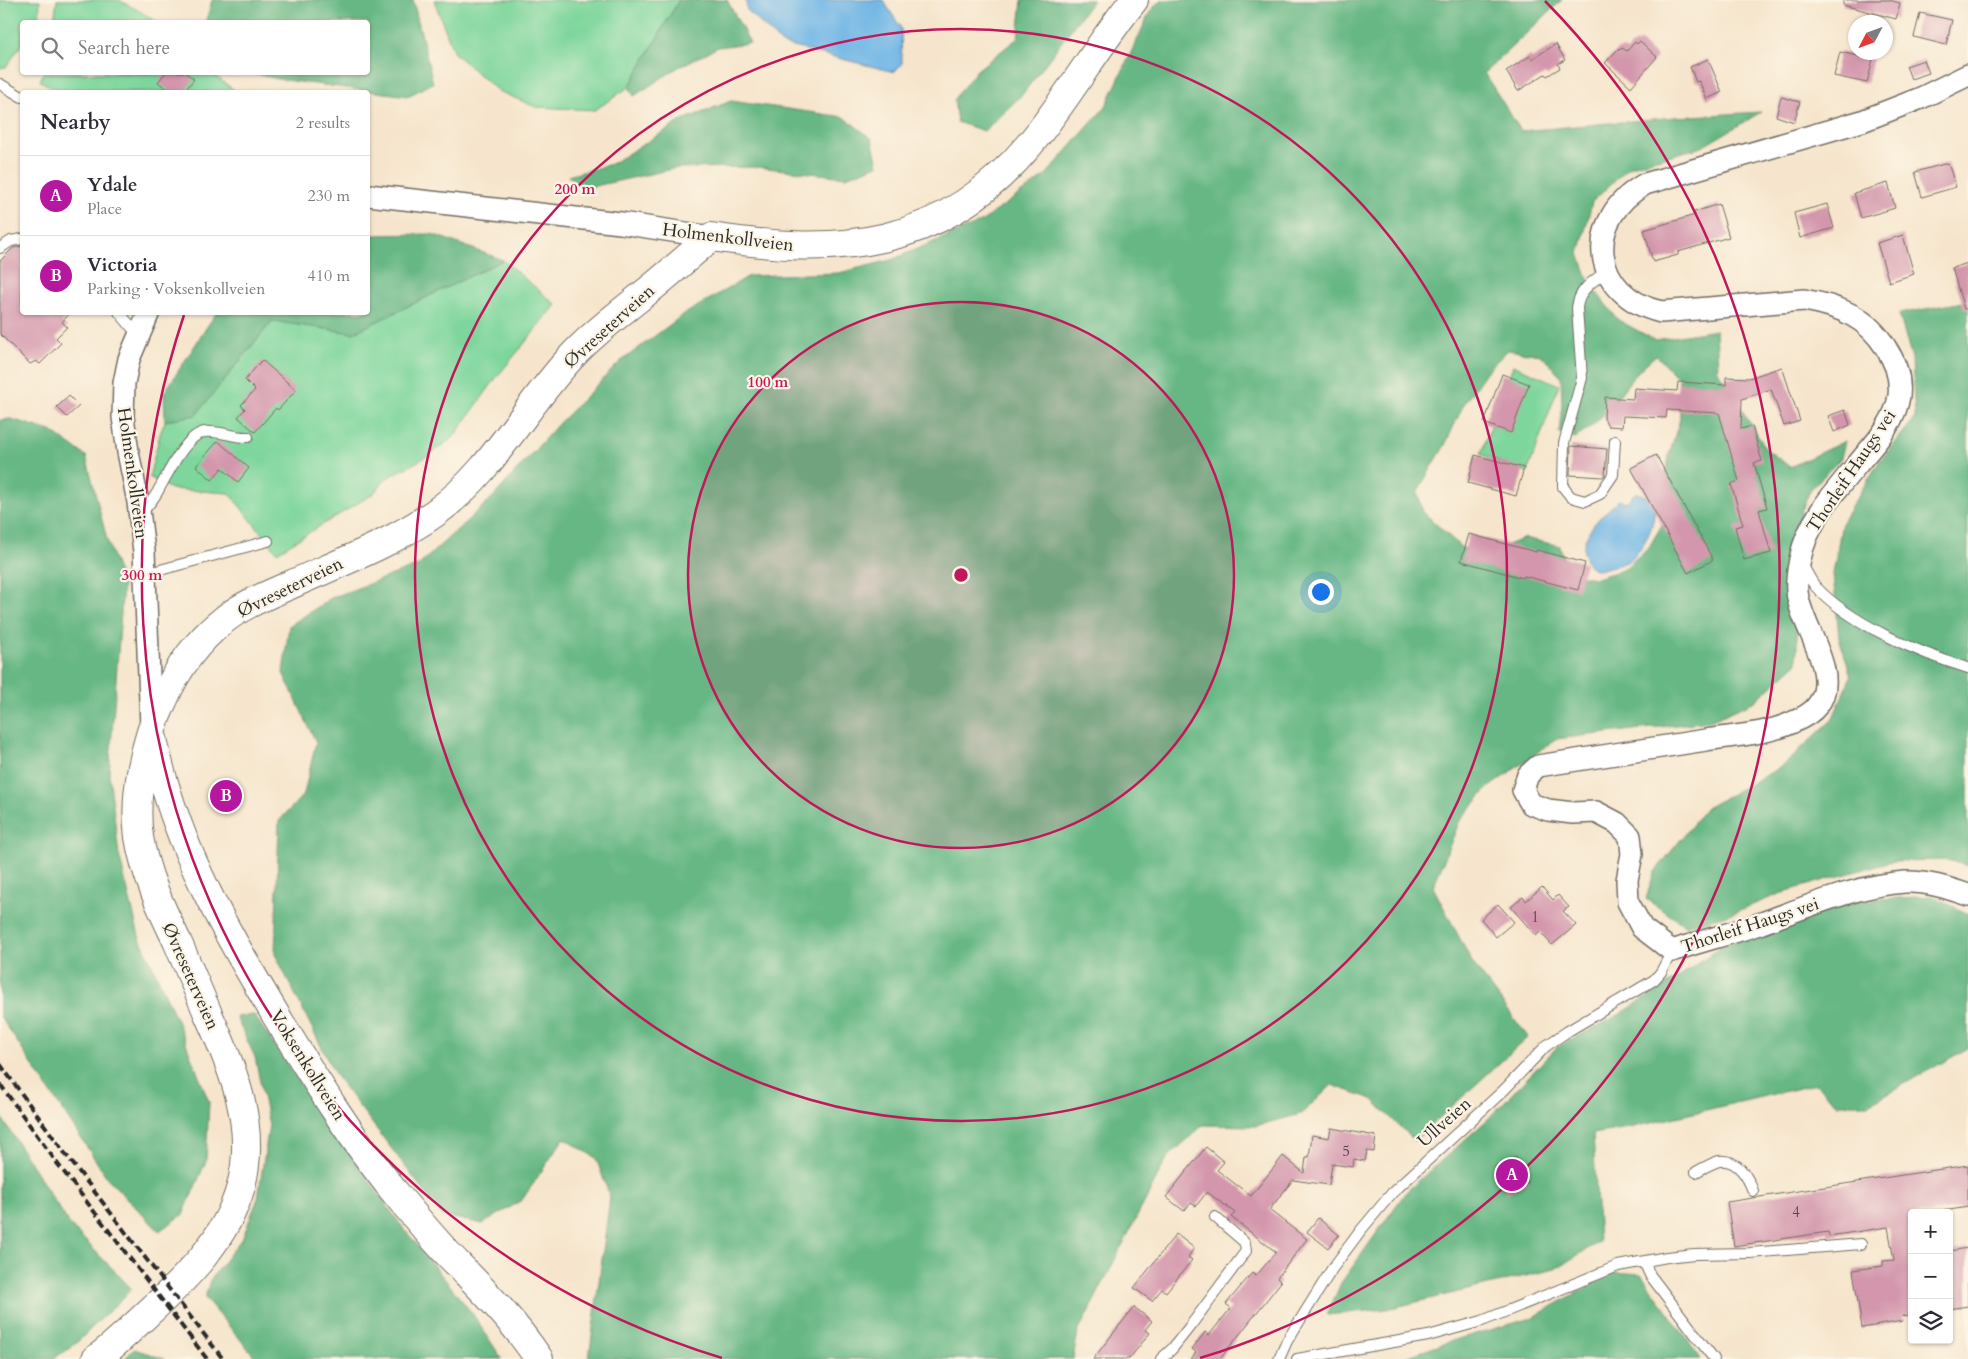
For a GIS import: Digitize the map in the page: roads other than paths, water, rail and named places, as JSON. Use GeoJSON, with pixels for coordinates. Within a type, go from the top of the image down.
{"type":"FeatureCollection","features":[{"type":"Feature","properties":{"kind":"main road","name":"Holmenkollveien"},"geometry":{"type":"LineString","coordinates":[[711,237],[775,245],[841,244],[868,241],[917,228],[961,208],[999,178],[1031,143],[1134,0]]}},
{"type":"Feature","properties":{"kind":"main road","name":"Øvreseterveien"},"geometry":{"type":"LineString","coordinates":[[96,1359],[178,1284],[212,1245],[234,1207],[245,1166],[247,1143],[245,1122],[233,1073],[178,944],[158,903],[148,874],[139,837],[138,811],[140,788],[151,728],[174,677],[200,642],[229,616],[250,603],[396,536],[446,504],[476,475],[576,352],[711,237]]}},
{"type":"Feature","properties":{"kind":"main road","name":"Voksenkollveien"},"geometry":{"type":"LineString","coordinates":[[151,728],[161,778],[181,837],[216,912],[290,1039],[355,1139],[393,1189],[449,1254],[505,1314],[539,1359]]}},
{"type":"Feature","properties":{"kind":"street","name":"Thorleif Haugs vei"},"geometry":{"type":"LineString","coordinates":[[1968,75],[1913,102],[1862,121],[1645,184],[1624,199],[1614,210],[1608,223],[1602,246],[1607,271],[1613,283],[1634,302],[1661,312],[1804,300],[1825,304],[1848,312],[1865,323],[1879,337],[1891,355],[1898,371],[1900,385],[1895,410],[1876,442],[1827,502],[1808,531],[1800,560],[1797,592],[1803,615],[1819,654],[1826,678],[1823,696],[1816,707],[1790,723],[1752,733],[1538,766],[1528,775],[1523,790],[1531,804],[1548,810],[1573,813],[1596,812],[1617,823],[1630,836],[1632,854],[1627,880],[1628,902],[1642,928],[1672,951],[1719,938],[1829,899],[1871,888],[1906,882],[1942,886],[1968,895]]}},
{"type":"Feature","properties":{"kind":"street","name":"Holmenkollveien"},"geometry":{"type":"LineString","coordinates":[[370,195],[621,223],[711,237]]}},
{"type":"Feature","properties":{"kind":"street","name":"Holmenkollveien"},"geometry":{"type":"LineString","coordinates":[[148,315],[138,335],[126,372],[123,417],[140,515],[145,574],[151,728]]}},
{"type":"Feature","properties":{"kind":"lane"},"geometry":{"type":"LineString","coordinates":[[0,84],[20,96]]}},
{"type":"Feature","properties":{"kind":"lane"},"geometry":{"type":"LineString","coordinates":[[0,248],[11,241],[20,239]]}},
{"type":"Feature","properties":{"kind":"lane"},"geometry":{"type":"LineString","coordinates":[[1607,271],[1585,287],[1578,299],[1576,308],[1582,378],[1564,443],[1563,486],[1571,497],[1585,501],[1600,494],[1613,475],[1615,441]]}},
{"type":"Feature","properties":{"kind":"lane"},"geometry":{"type":"LineString","coordinates":[[121,315],[138,335]]}},
{"type":"Feature","properties":{"kind":"lane"},"geometry":{"type":"LineString","coordinates":[[140,515],[159,490],[173,463],[183,449],[199,434],[204,432],[248,438]]}},
{"type":"Feature","properties":{"kind":"lane"},"geometry":{"type":"LineString","coordinates":[[145,574],[268,541]]}},
{"type":"Feature","properties":{"kind":"lane"},"geometry":{"type":"LineString","coordinates":[[1800,560],[1814,584],[1835,606],[1859,621],[1939,659],[1968,668]]}},
{"type":"Feature","properties":{"kind":"lane","name":"Ullveien"},"geometry":{"type":"LineString","coordinates":[[1279,1359],[1287,1341],[1332,1269],[1360,1230],[1392,1193],[1504,1090],[1546,1046],[1654,980],[1661,972],[1672,951]]}},
{"type":"Feature","properties":{"kind":"lane"},"geometry":{"type":"LineString","coordinates":[[1696,1172],[1720,1161],[1734,1164],[1746,1175],[1753,1191]]}},
{"type":"Feature","properties":{"kind":"lane"},"geometry":{"type":"LineString","coordinates":[[1161,1359],[1172,1349],[1246,1252],[1243,1241],[1216,1217]]}},
{"type":"Feature","properties":{"kind":"lane"},"geometry":{"type":"LineString","coordinates":[[1297,1359],[1428,1336],[1482,1321],[1618,1266],[1694,1254],[1750,1253],[1861,1244]]}},
{"type":"Feature","properties":{"kind":"lane"},"geometry":{"type":"LineString","coordinates":[[1644,1262],[1650,1275],[1714,1359]]}},
{"type":"Feature","properties":{"kind":"water"},"geometry":{"type":"Polygon","coordinates":[[[746,0],[883,0],[901,28],[902,64],[894,72],[782,44],[747,10],[746,0]]]}},
{"type":"Feature","properties":{"kind":"water"},"geometry":{"type":"Polygon","coordinates":[[[1636,492],[1647,497],[1652,503],[1654,511],[1651,529],[1642,546],[1625,563],[1598,570],[1589,566],[1584,547],[1590,529],[1619,500],[1626,502],[1636,492]]]}},
{"type":"Feature","properties":{"kind":"railway"},"geometry":{"type":"LineString","coordinates":[[0,1064],[67,1156],[223,1359]]}},
{"type":"Feature","properties":{"kind":"railway"},"geometry":{"type":"LineString","coordinates":[[0,1084],[57,1163],[207,1359]]}},
{"type":"Feature","properties":{"kind":"place","name":"Victoria"},"geometry":{"type":"Point","coordinates":[226,796]}},
{"type":"Feature","properties":{"kind":"place","name":"Ydale"},"geometry":{"type":"Point","coordinates":[1512,1175]}}]}
